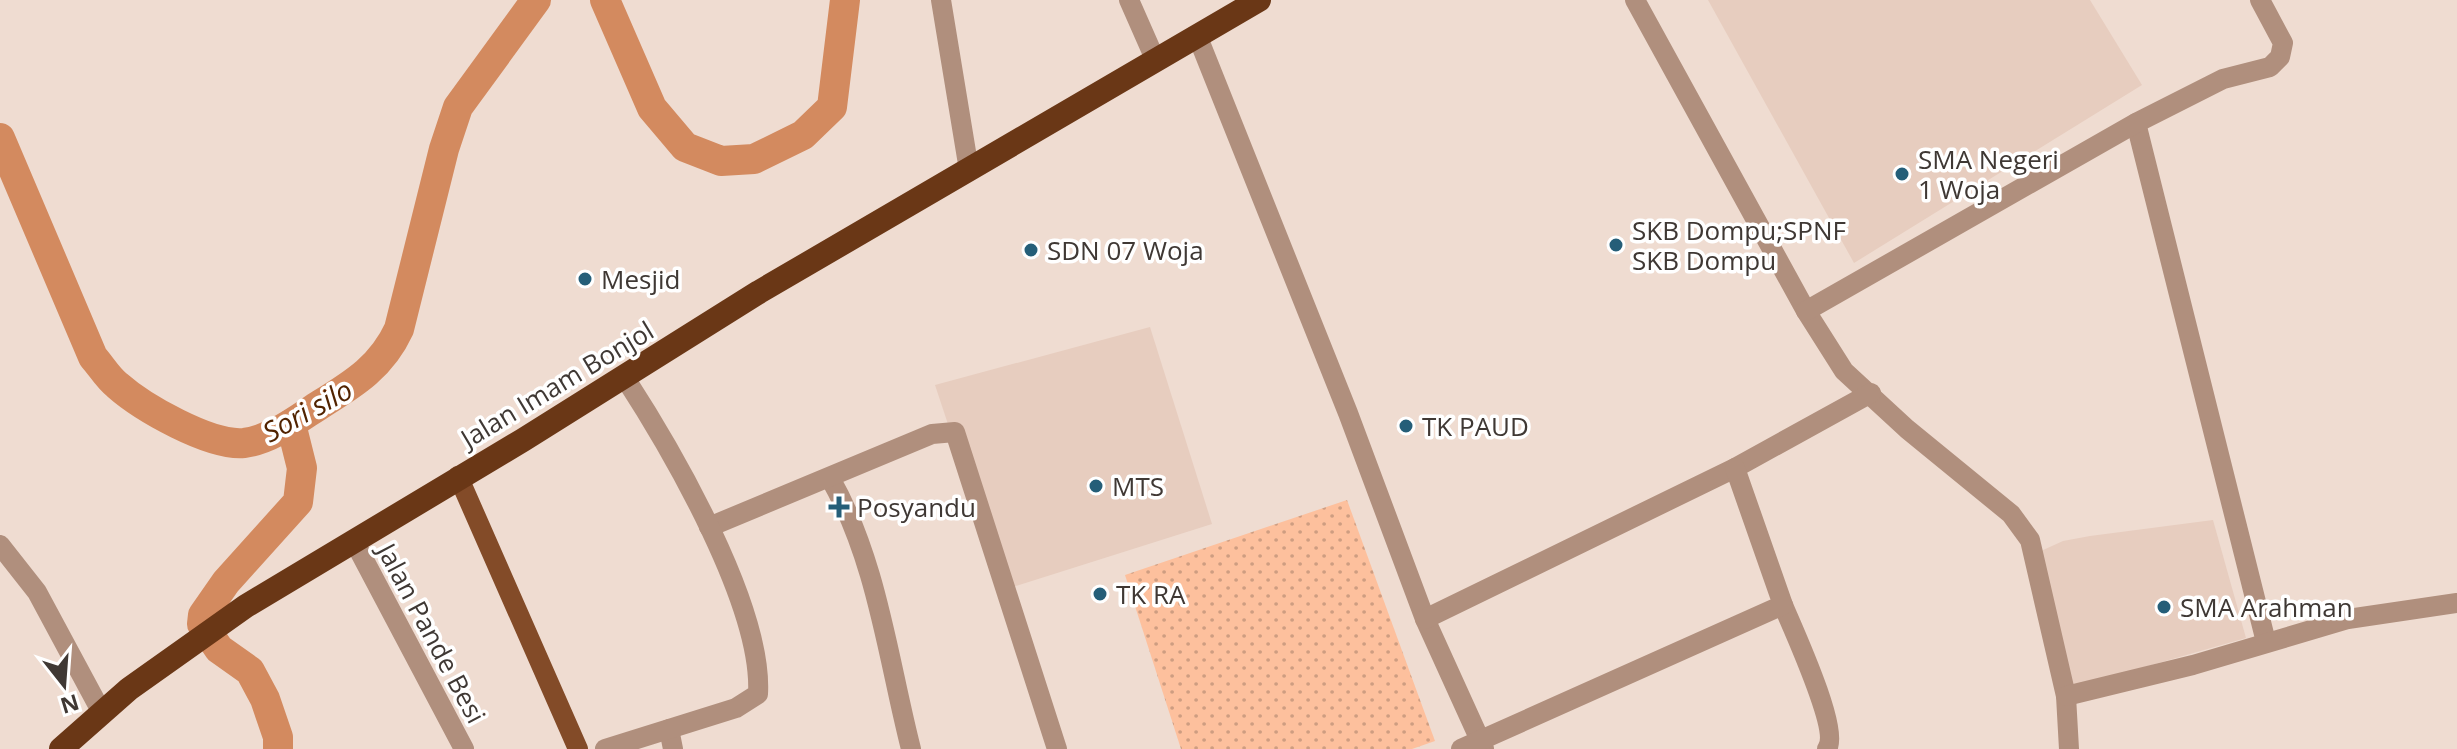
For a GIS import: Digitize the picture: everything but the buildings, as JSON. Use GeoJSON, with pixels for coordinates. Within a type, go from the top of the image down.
{"type":"FeatureCollection","features":[{"type":"Feature","properties":{"kind":"highway","name":"Jalan Imam Bonjol"},"geometry":{"type":"LineString","coordinates":[[61,749],[101,711],[246,606],[625,378],[759,292],[1259,0]]}},
{"type":"Feature","properties":{"kind":"main road"},"geometry":{"type":"LineString","coordinates":[[458,476],[578,749]]}},
{"type":"Feature","properties":{"kind":"street"},"geometry":{"type":"LineString","coordinates":[[941,0],[969,170]]}},
{"type":"Feature","properties":{"kind":"street"},"geometry":{"type":"LineString","coordinates":[[1129,0],[1155,59]]}},
{"type":"Feature","properties":{"kind":"street"},"geometry":{"type":"LineString","coordinates":[[1635,0],[1806,311],[1844,371],[1907,429],[2011,514],[2030,540],[2066,696],[2069,749]]}},
{"type":"Feature","properties":{"kind":"street"},"geometry":{"type":"LineString","coordinates":[[1806,311],[2136,123],[2223,79],[2274,63],[2284,49],[2283,43],[2260,0]]}},
{"type":"Feature","properties":{"kind":"street"},"geometry":{"type":"LineString","coordinates":[[1197,35],[1348,413],[1475,747],[1783,605]]}},
{"type":"Feature","properties":{"kind":"street"},"geometry":{"type":"LineString","coordinates":[[2136,123],[2266,642]]}},
{"type":"Feature","properties":{"kind":"street"},"geometry":{"type":"LineString","coordinates":[[605,749],[671,739],[758,694],[756,654],[709,527],[663,440],[625,378]]}},
{"type":"Feature","properties":{"kind":"street"},"geometry":{"type":"LineString","coordinates":[[1425,619],[1735,468],[1871,393]]}},
{"type":"Feature","properties":{"kind":"street"},"geometry":{"type":"LineString","coordinates":[[709,527],[932,434],[955,432],[1057,749]]}},
{"type":"Feature","properties":{"kind":"street"},"geometry":{"type":"LineString","coordinates":[[1735,468],[1783,605],[1806,657],[1831,735],[1827,749]]}},
{"type":"Feature","properties":{"kind":"street"},"geometry":{"type":"LineString","coordinates":[[830,478],[849,516],[873,589],[911,749]]}},
{"type":"Feature","properties":{"kind":"street","name":"Jalan Pande Besi"},"geometry":{"type":"LineString","coordinates":[[354,541],[464,749]]}},
{"type":"Feature","properties":{"kind":"street"},"geometry":{"type":"LineString","coordinates":[[0,545],[37,592],[101,711]]}},
{"type":"Feature","properties":{"kind":"street"},"geometry":{"type":"LineString","coordinates":[[2066,696],[2193,665],[2348,619],[2457,603]]}},
{"type":"Feature","properties":{"kind":"shaded area","name":"SMA Negeri 1 Woja"},"geometry":{"type":"Polygon","coordinates":[[[1708,0],[2090,0],[2142,85],[1854,263],[1708,0]]]}},
{"type":"Feature","properties":{"kind":"shaded area"},"geometry":{"type":"Polygon","coordinates":[[[1150,327],[1212,524],[1003,590],[935,385],[1150,327]]]}},
{"type":"Feature","properties":{"kind":"shaded area"},"geometry":{"type":"Polygon","coordinates":[[[1347,500],[1435,741],[1412,749],[1181,749],[1125,575],[1347,500]]]}},
{"type":"Feature","properties":{"kind":"shaded area"},"geometry":{"type":"Polygon","coordinates":[[[2213,520],[2246,638],[2071,688],[2041,551],[2063,541],[2090,536],[2213,520]]]}},
{"type":"Feature","properties":{"kind":"waterway","name":"Sori silo"},"geometry":{"type":"LineString","coordinates":[[0,138],[93,357],[108,375],[143,404],[178,424],[230,442],[254,441],[284,428],[356,381],[376,363],[392,342],[399,329],[444,149],[458,107],[536,0]]}},
{"type":"Feature","properties":{"kind":"waterway","name":"Sori silo"},"geometry":{"type":"LineString","coordinates":[[605,0],[652,108],[685,147],[721,161],[754,159],[803,135],[832,107],[845,0]]}},
{"type":"Feature","properties":{"kind":"waterway"},"geometry":{"type":"LineString","coordinates":[[278,749],[278,737],[265,699],[250,671],[219,649],[202,624],[203,615],[226,582],[298,502],[302,468],[291,424]]}},
{"type":"Feature","properties":{"kind":"place","name":"SMA Negeri 1 Woja"},"geometry":{"type":"Point","coordinates":[1902,174]}},
{"type":"Feature","properties":{"kind":"place","name":"SKB Dompu;SPNF SKB Dompu"},"geometry":{"type":"Point","coordinates":[1616,245]}},
{"type":"Feature","properties":{"kind":"place","name":"SDN 07 Woja"},"geometry":{"type":"Point","coordinates":[1031,250]}},
{"type":"Feature","properties":{"kind":"place","name":"Mesjid"},"geometry":{"type":"Point","coordinates":[585,279]}},
{"type":"Feature","properties":{"kind":"place","name":"TK PAUD"},"geometry":{"type":"Point","coordinates":[1406,426]}},
{"type":"Feature","properties":{"kind":"place","name":"MTS"},"geometry":{"type":"Point","coordinates":[1096,486]}},
{"type":"Feature","properties":{"kind":"place","name":"Posyandu"},"geometry":{"type":"Point","coordinates":[839,507]}},
{"type":"Feature","properties":{"kind":"place","name":"TK RA"},"geometry":{"type":"Point","coordinates":[1100,594]}},
{"type":"Feature","properties":{"kind":"place","name":"SMA Arahman"},"geometry":{"type":"Point","coordinates":[2164,607]}}]}
